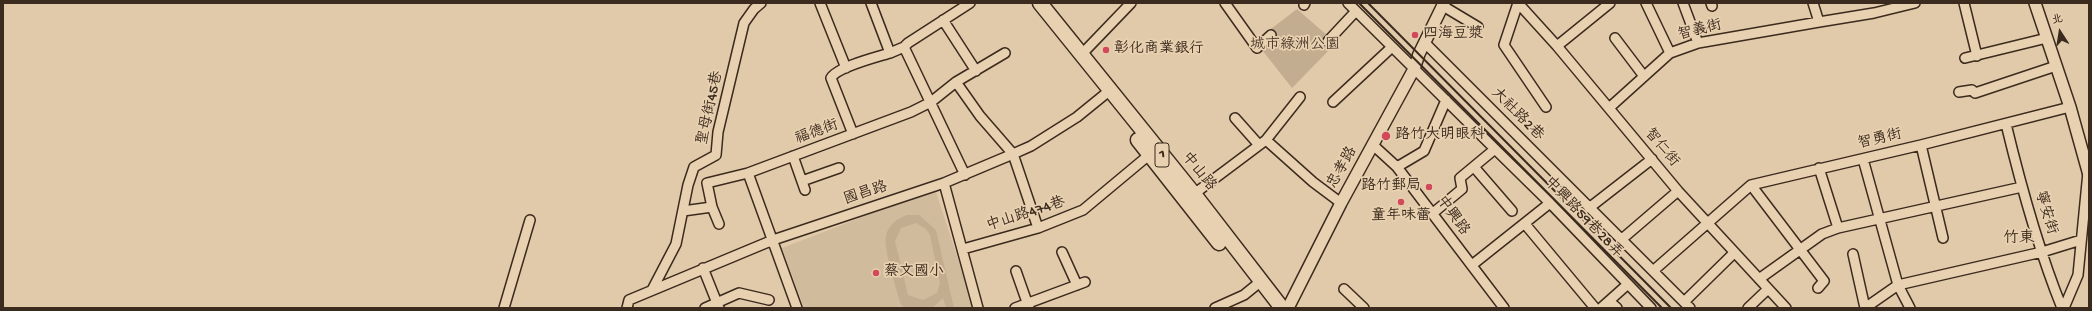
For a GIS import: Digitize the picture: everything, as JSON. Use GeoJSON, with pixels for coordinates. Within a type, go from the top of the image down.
{"type":"FeatureCollection","features":[{"type":"Feature","properties":{"kind":"main road","name":"中山路"},"geometry":{"type":"LineString","coordinates":[[1030,3],[1194,194],[1272,308]]}},
{"type":"Feature","properties":{"kind":"main road","name":"中山路"},"geometry":{"type":"LineString","coordinates":[[1040,3],[1081,55],[1149,155],[1257,285],[1282,308]]}},
{"type":"Feature","properties":{"kind":"street","name":"聖母街45巷"},"geometry":{"type":"LineString","coordinates":[[652,290],[676,244],[694,167],[716,155],[718,132],[744,24],[754,9],[761,3]]}},
{"type":"Feature","properties":{"kind":"street"},"geometry":{"type":"LineString","coordinates":[[820,3],[846,68]]}},
{"type":"Feature","properties":{"kind":"street"},"geometry":{"type":"LineString","coordinates":[[871,3],[890,53]]}},
{"type":"Feature","properties":{"kind":"street"},"geometry":{"type":"LineString","coordinates":[[852,134],[831,78],[833,74],[904,47],[970,3]]}},
{"type":"Feature","properties":{"kind":"street"},"geometry":{"type":"LineString","coordinates":[[1081,55],[1131,3]]}},
{"type":"Feature","properties":{"kind":"street"},"geometry":{"type":"LineString","coordinates":[[1225,3],[1232,10],[1257,48],[1271,35]]}},
{"type":"Feature","properties":{"kind":"street"},"geometry":{"type":"LineString","coordinates":[[1232,10],[1239,3]]}},
{"type":"Feature","properties":{"kind":"street","name":"中興路59巷28弄"},"geometry":{"type":"LineString","coordinates":[[1348,3],[1550,203],[1651,308]]}},
{"type":"Feature","properties":{"kind":"street"},"geometry":{"type":"LineString","coordinates":[[1557,46],[1610,3]]}},
{"type":"Feature","properties":{"kind":"street"},"geometry":{"type":"LineString","coordinates":[[1646,3],[1670,53]]}},
{"type":"Feature","properties":{"kind":"street"},"geometry":{"type":"LineString","coordinates":[[1683,3],[1698,43]]}},
{"type":"Feature","properties":{"kind":"street"},"geometry":{"type":"LineString","coordinates":[[1813,3],[1819,22]]}},
{"type":"Feature","properties":{"kind":"street","name":"智義街"},"geometry":{"type":"LineString","coordinates":[[1609,108],[1643,75],[1670,53],[1698,43],[1874,13],[1915,3]]}},
{"type":"Feature","properties":{"kind":"street"},"geometry":{"type":"LineString","coordinates":[[1964,3],[1977,56]]}},
{"type":"Feature","properties":{"kind":"street"},"geometry":{"type":"LineString","coordinates":[[2035,3],[2070,107],[2089,173],[2078,275],[2063,308]]}},
{"type":"Feature","properties":{"kind":"street"},"geometry":{"type":"LineString","coordinates":[[1444,4],[1478,27]]}},
{"type":"Feature","properties":{"kind":"street","name":"忠孝路"},"geometry":{"type":"LineString","coordinates":[[1288,308],[1341,203],[1414,68],[1444,4]]}},
{"type":"Feature","properties":{"kind":"street"},"geometry":{"type":"LineString","coordinates":[[1524,5],[1504,45],[1546,107]]}},
{"type":"Feature","properties":{"kind":"street","name":"智仁街"},"geometry":{"type":"LineString","coordinates":[[1524,5],[1707,224],[1786,308]]}},
{"type":"Feature","properties":{"kind":"street"},"geometry":{"type":"LineString","coordinates":[[1328,41],[1356,11]]}},
{"type":"Feature","properties":{"kind":"street"},"geometry":{"type":"LineString","coordinates":[[943,20],[976,71]]}},
{"type":"Feature","properties":{"kind":"street"},"geometry":{"type":"LineString","coordinates":[[1615,38],[1643,75]]}},
{"type":"Feature","properties":{"kind":"street"},"geometry":{"type":"LineString","coordinates":[[1965,58],[2047,38]]}},
{"type":"Feature","properties":{"kind":"street","name":"大社路2巷"},"geometry":{"type":"LineString","coordinates":[[1425,43],[1687,305]]}},
{"type":"Feature","properties":{"kind":"street"},"geometry":{"type":"LineString","coordinates":[[904,47],[965,175]]}},
{"type":"Feature","properties":{"kind":"street"},"geometry":{"type":"LineString","coordinates":[[1333,102],[1392,47]]}},
{"type":"Feature","properties":{"kind":"street","name":"福德街"},"geometry":{"type":"LineString","coordinates":[[712,207],[707,183],[748,173],[852,134],[930,102],[956,82],[1005,54]]}},
{"type":"Feature","properties":{"kind":"street"},"geometry":{"type":"LineString","coordinates":[[1959,92],[1972,90],[1975,93],[2056,66]]}},
{"type":"Feature","properties":{"kind":"street"},"geometry":{"type":"LineString","coordinates":[[956,82],[980,116],[1013,154],[1038,228]]}},
{"type":"Feature","properties":{"kind":"street","name":"國昌路"},"geometry":{"type":"LineString","coordinates":[[627,308],[629,300],[772,240],[944,183],[1013,154],[1048,136],[1077,117],[1106,93]]}},
{"type":"Feature","properties":{"kind":"street"},"geometry":{"type":"LineString","coordinates":[[1194,194],[1262,143],[1300,97]]}},
{"type":"Feature","properties":{"kind":"street"},"geometry":{"type":"LineString","coordinates":[[1397,167],[1424,151],[1446,100]]}},
{"type":"Feature","properties":{"kind":"street","name":"智勇街"},"geometry":{"type":"LineString","coordinates":[[1653,271],[1751,185],[1921,145],[2070,107]]}},
{"type":"Feature","properties":{"kind":"street"},"geometry":{"type":"LineString","coordinates":[[1235,118],[1262,143],[1289,161],[1341,203]]}},
{"type":"Feature","properties":{"kind":"street","name":"寧安街"},"geometry":{"type":"LineString","coordinates":[[2006,124],[2022,187],[2042,252],[2063,308]]}},
{"type":"Feature","properties":{"kind":"street","name":"中興路"},"geometry":{"type":"LineString","coordinates":[[1373,145],[1397,167],[1434,213],[1450,239],[1472,265],[1504,308]]}},
{"type":"Feature","properties":{"kind":"street"},"geometry":{"type":"LineString","coordinates":[[1921,145],[1944,238]]}},
{"type":"Feature","properties":{"kind":"street"},"geometry":{"type":"LineString","coordinates":[[1434,213],[1462,189],[1460,178],[1495,149]]}},
{"type":"Feature","properties":{"kind":"street","name":"中山路474巷"},"geometry":{"type":"LineString","coordinates":[[963,249],[1038,228],[1083,210],[1149,155]]}},
{"type":"Feature","properties":{"kind":"street"},"geometry":{"type":"LineString","coordinates":[[793,156],[803,186],[840,168]]}},
{"type":"Feature","properties":{"kind":"street"},"geometry":{"type":"LineString","coordinates":[[1863,158],[1898,285],[1910,308]]}},
{"type":"Feature","properties":{"kind":"street"},"geometry":{"type":"LineString","coordinates":[[1590,208],[1652,159]]}},
{"type":"Feature","properties":{"kind":"street"},"geometry":{"type":"LineString","coordinates":[[1474,167],[1512,211]]}},
{"type":"Feature","properties":{"kind":"street"},"geometry":{"type":"LineString","coordinates":[[1819,168],[1838,228]]}},
{"type":"Feature","properties":{"kind":"street"},"geometry":{"type":"LineString","coordinates":[[748,173],[797,308]]}},
{"type":"Feature","properties":{"kind":"street"},"geometry":{"type":"LineString","coordinates":[[944,183],[978,308]]}},
{"type":"Feature","properties":{"kind":"street"},"geometry":{"type":"LineString","coordinates":[[1751,185],[1824,281],[1818,288]]}},
{"type":"Feature","properties":{"kind":"street"},"geometry":{"type":"LineString","coordinates":[[1759,279],[1822,234],[1838,228],[2022,187]]}},
{"type":"Feature","properties":{"kind":"street"},"geometry":{"type":"LineString","coordinates":[[1622,239],[1678,190]]}},
{"type":"Feature","properties":{"kind":"street"},"geometry":{"type":"LineString","coordinates":[[1472,265],[1550,203]]}},
{"type":"Feature","properties":{"kind":"street"},"geometry":{"type":"LineString","coordinates":[[683,212],[712,207],[718,224]]}},
{"type":"Feature","properties":{"kind":"street"},"geometry":{"type":"LineString","coordinates":[[504,308],[530,220]]}},
{"type":"Feature","properties":{"kind":"street"},"geometry":{"type":"LineString","coordinates":[[1525,224],[1595,308]]}},
{"type":"Feature","properties":{"kind":"street"},"geometry":{"type":"LineString","coordinates":[[1853,254],[1865,308],[1898,285],[2042,252],[2081,240]]}},
{"type":"Feature","properties":{"kind":"street"},"geometry":{"type":"LineString","coordinates":[[1015,308],[1028,306],[1081,283],[1062,252]]}},
{"type":"Feature","properties":{"kind":"street"},"geometry":{"type":"LineString","coordinates":[[1687,305],[1704,284],[1734,253]]}},
{"type":"Feature","properties":{"kind":"street"},"geometry":{"type":"LineString","coordinates":[[703,268],[718,305]]}},
{"type":"Feature","properties":{"kind":"street"},"geometry":{"type":"LineString","coordinates":[[1016,271],[1028,306]]}},
{"type":"Feature","properties":{"kind":"street"},"geometry":{"type":"LineString","coordinates":[[1601,308],[1628,284]]}},
{"type":"Feature","properties":{"kind":"street"},"geometry":{"type":"LineString","coordinates":[[1215,308],[1244,295],[1257,285]]}},
{"type":"Feature","properties":{"kind":"street"},"geometry":{"type":"LineString","coordinates":[[1344,289],[1364,308]]}},
{"type":"Feature","properties":{"kind":"street"},"geometry":{"type":"LineString","coordinates":[[1748,308],[1768,289]]}},
{"type":"Feature","properties":{"kind":"street"},"geometry":{"type":"LineString","coordinates":[[705,308],[718,305],[739,293],[769,300]]}},
{"type":"Feature","properties":{"kind":"street"},"geometry":{"type":"LineString","coordinates":[[1610,301],[1617,308]]}},
{"type":"Feature","properties":{"kind":"shaded area","name":"蔡文國小"},"geometry":{"type":"Polygon","coordinates":[[[935,189],[974,308],[804,308],[782,248],[935,189]]]}},
{"type":"Feature","properties":{"kind":"green space","name":"城市綠洲公園"},"geometry":{"type":"Polygon","coordinates":[[[1297,9],[1336,43],[1292,88],[1255,41],[1297,9]]]}},
{"type":"Feature","properties":{"kind":"green space"},"geometry":{"type":"Polygon","coordinates":[[[919,215],[936,230],[954,308],[946,308],[943,298],[932,308],[905,308],[901,305],[891,270],[886,236],[889,228],[894,222],[904,216],[919,215]],[[916,223],[901,228],[895,241],[908,295],[923,300],[937,293],[940,283],[930,235],[926,229],[916,223]]]}},
{"type":"Feature","properties":{"kind":"railway"},"geometry":{"type":"LineString","coordinates":[[1359,3],[1662,308]]}},
{"type":"Feature","properties":{"kind":"railway"},"geometry":{"type":"LineString","coordinates":[[1368,3],[1671,308]]}},
{"type":"Feature","properties":{"kind":"place","name":"四海豆漿"},"geometry":{"type":"Point","coordinates":[1415,35]}},
{"type":"Feature","properties":{"kind":"place","name":"彰化商業銀行"},"geometry":{"type":"Point","coordinates":[1106,50]}},
{"type":"Feature","properties":{"kind":"place","name":"路竹大明眼科"},"geometry":{"type":"Point","coordinates":[1386,136]}},
{"type":"Feature","properties":{"kind":"place","name":"路竹郵局"},"geometry":{"type":"Point","coordinates":[1429,187]}},
{"type":"Feature","properties":{"kind":"place","name":"童年味蕾"},"geometry":{"type":"Point","coordinates":[1401,202]}},
{"type":"Feature","properties":{"kind":"place","name":"蔡文國小"},"geometry":{"type":"Point","coordinates":[876,273]}},
{"type":"Feature","properties":{"kind":"district","name":"竹東"},"geometry":{"type":"Point","coordinates":[2019,240]}}]}
